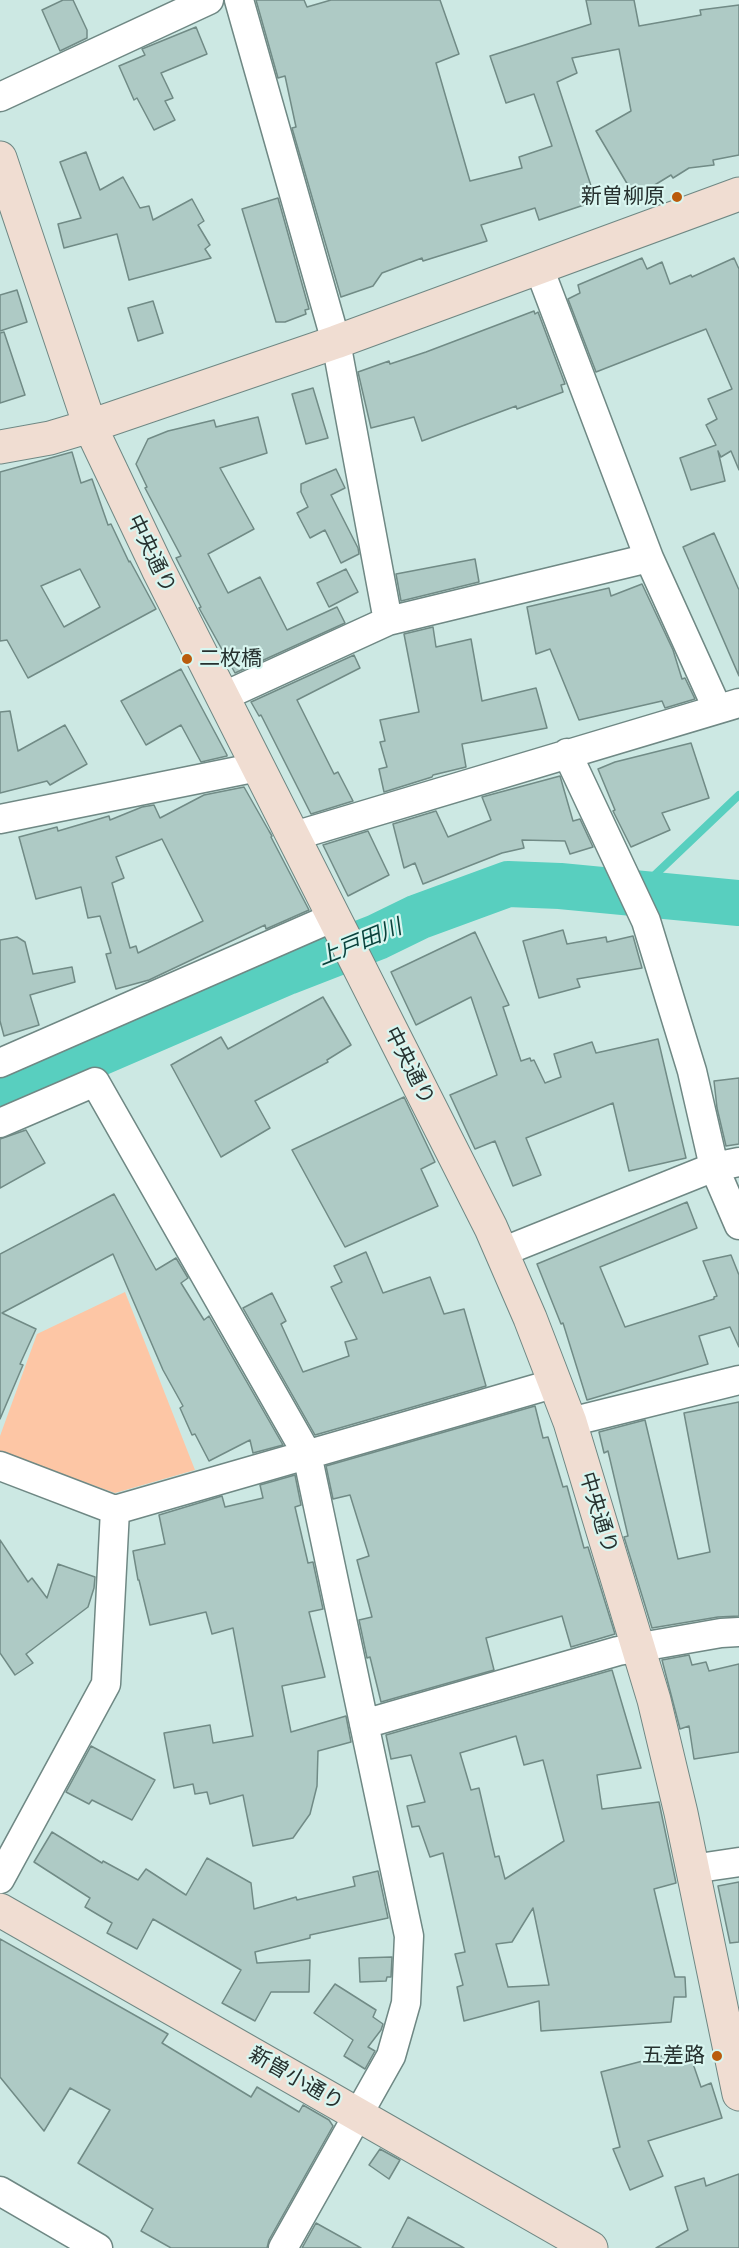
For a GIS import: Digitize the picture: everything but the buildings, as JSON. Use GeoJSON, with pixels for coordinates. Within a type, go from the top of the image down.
{"type":"FeatureCollection","features":[{"type":"Feature","properties":{"kind":"street"},"geometry":{"type":"LineString","coordinates":[[0,97],[209,0]]}},
{"type":"Feature","properties":{"kind":"street"},"geometry":{"type":"LineString","coordinates":[[239,0],[336,342],[388,621]]}},
{"type":"Feature","properties":{"kind":"street","name":"中央通り"},"geometry":{"type":"LineString","coordinates":[[0,158],[90,426],[158,569],[502,1252],[556,1383],[570,1422],[638,1647],[668,1757],[737,2074]]}},
{"type":"Feature","properties":{"kind":"street"},"geometry":{"type":"LineString","coordinates":[[0,447],[50,438],[90,426],[336,342],[739,194]]}},
{"type":"Feature","properties":{"kind":"street"},"geometry":{"type":"LineString","coordinates":[[294,836],[728,706],[649,558],[539,268]]}},
{"type":"Feature","properties":{"kind":"street"},"geometry":{"type":"LineString","coordinates":[[222,697],[388,621],[649,558]]}},
{"type":"Feature","properties":{"kind":"street"},"geometry":{"type":"LineString","coordinates":[[567,753],[642,911],[692,1071],[726,1165],[739,1225]]}},
{"type":"Feature","properties":{"kind":"street"},"geometry":{"type":"LineString","coordinates":[[0,819],[258,768]]}},
{"type":"Feature","properties":{"kind":"street"},"geometry":{"type":"LineString","coordinates":[[0,1063],[338,925]]}},
{"type":"Feature","properties":{"kind":"street"},"geometry":{"type":"LineString","coordinates":[[0,1123],[95,1082],[308,1454],[409,1936],[406,2003],[391,2056],[284,2248]]}},
{"type":"Feature","properties":{"kind":"street"},"geometry":{"type":"LineString","coordinates":[[502,1252],[726,1165]]}},
{"type":"Feature","properties":{"kind":"street"},"geometry":{"type":"LineString","coordinates":[[570,1422],[739,1380]]}},
{"type":"Feature","properties":{"kind":"street"},"geometry":{"type":"LineString","coordinates":[[0,1466],[115,1510],[556,1383]]}},
{"type":"Feature","properties":{"kind":"street"},"geometry":{"type":"LineString","coordinates":[[0,1879],[106,1684],[115,1510]]}},
{"type":"Feature","properties":{"kind":"street"},"geometry":{"type":"LineString","coordinates":[[364,1724],[618,1651],[721,1633],[739,1632]]}},
{"type":"Feature","properties":{"kind":"street"},"geometry":{"type":"LineString","coordinates":[[692,1869],[739,1862]]}},
{"type":"Feature","properties":{"kind":"street","name":"新曽小通り"},"geometry":{"type":"LineString","coordinates":[[0,1910],[591,2248]]}},
{"type":"Feature","properties":{"kind":"street"},"geometry":{"type":"LineString","coordinates":[[0,2191],[98,2248]]}},
{"type":"Feature","properties":{"kind":"shaded area"},"geometry":{"type":"Polygon","coordinates":[[[125,1292],[195,1470],[115,1493],[0,1452],[0,1436],[37,1334],[125,1292]]]}},
{"type":"Feature","properties":{"kind":"waterway"},"geometry":{"type":"LineString","coordinates":[[638,891],[739,795]]}},
{"type":"Feature","properties":{"kind":"waterway","name":"上戸田川"},"geometry":{"type":"LineString","coordinates":[[0,1096],[287,972],[377,937],[418,917],[508,884],[560,886],[739,903]]}},
{"type":"Feature","properties":{"kind":"place","name":"新曽柳原"},"geometry":{"type":"Point","coordinates":[677,197]}},
{"type":"Feature","properties":{"kind":"place","name":"二枚橋"},"geometry":{"type":"Point","coordinates":[187,659]}},
{"type":"Feature","properties":{"kind":"place","name":"五差路"},"geometry":{"type":"Point","coordinates":[717,2056]}}]}
